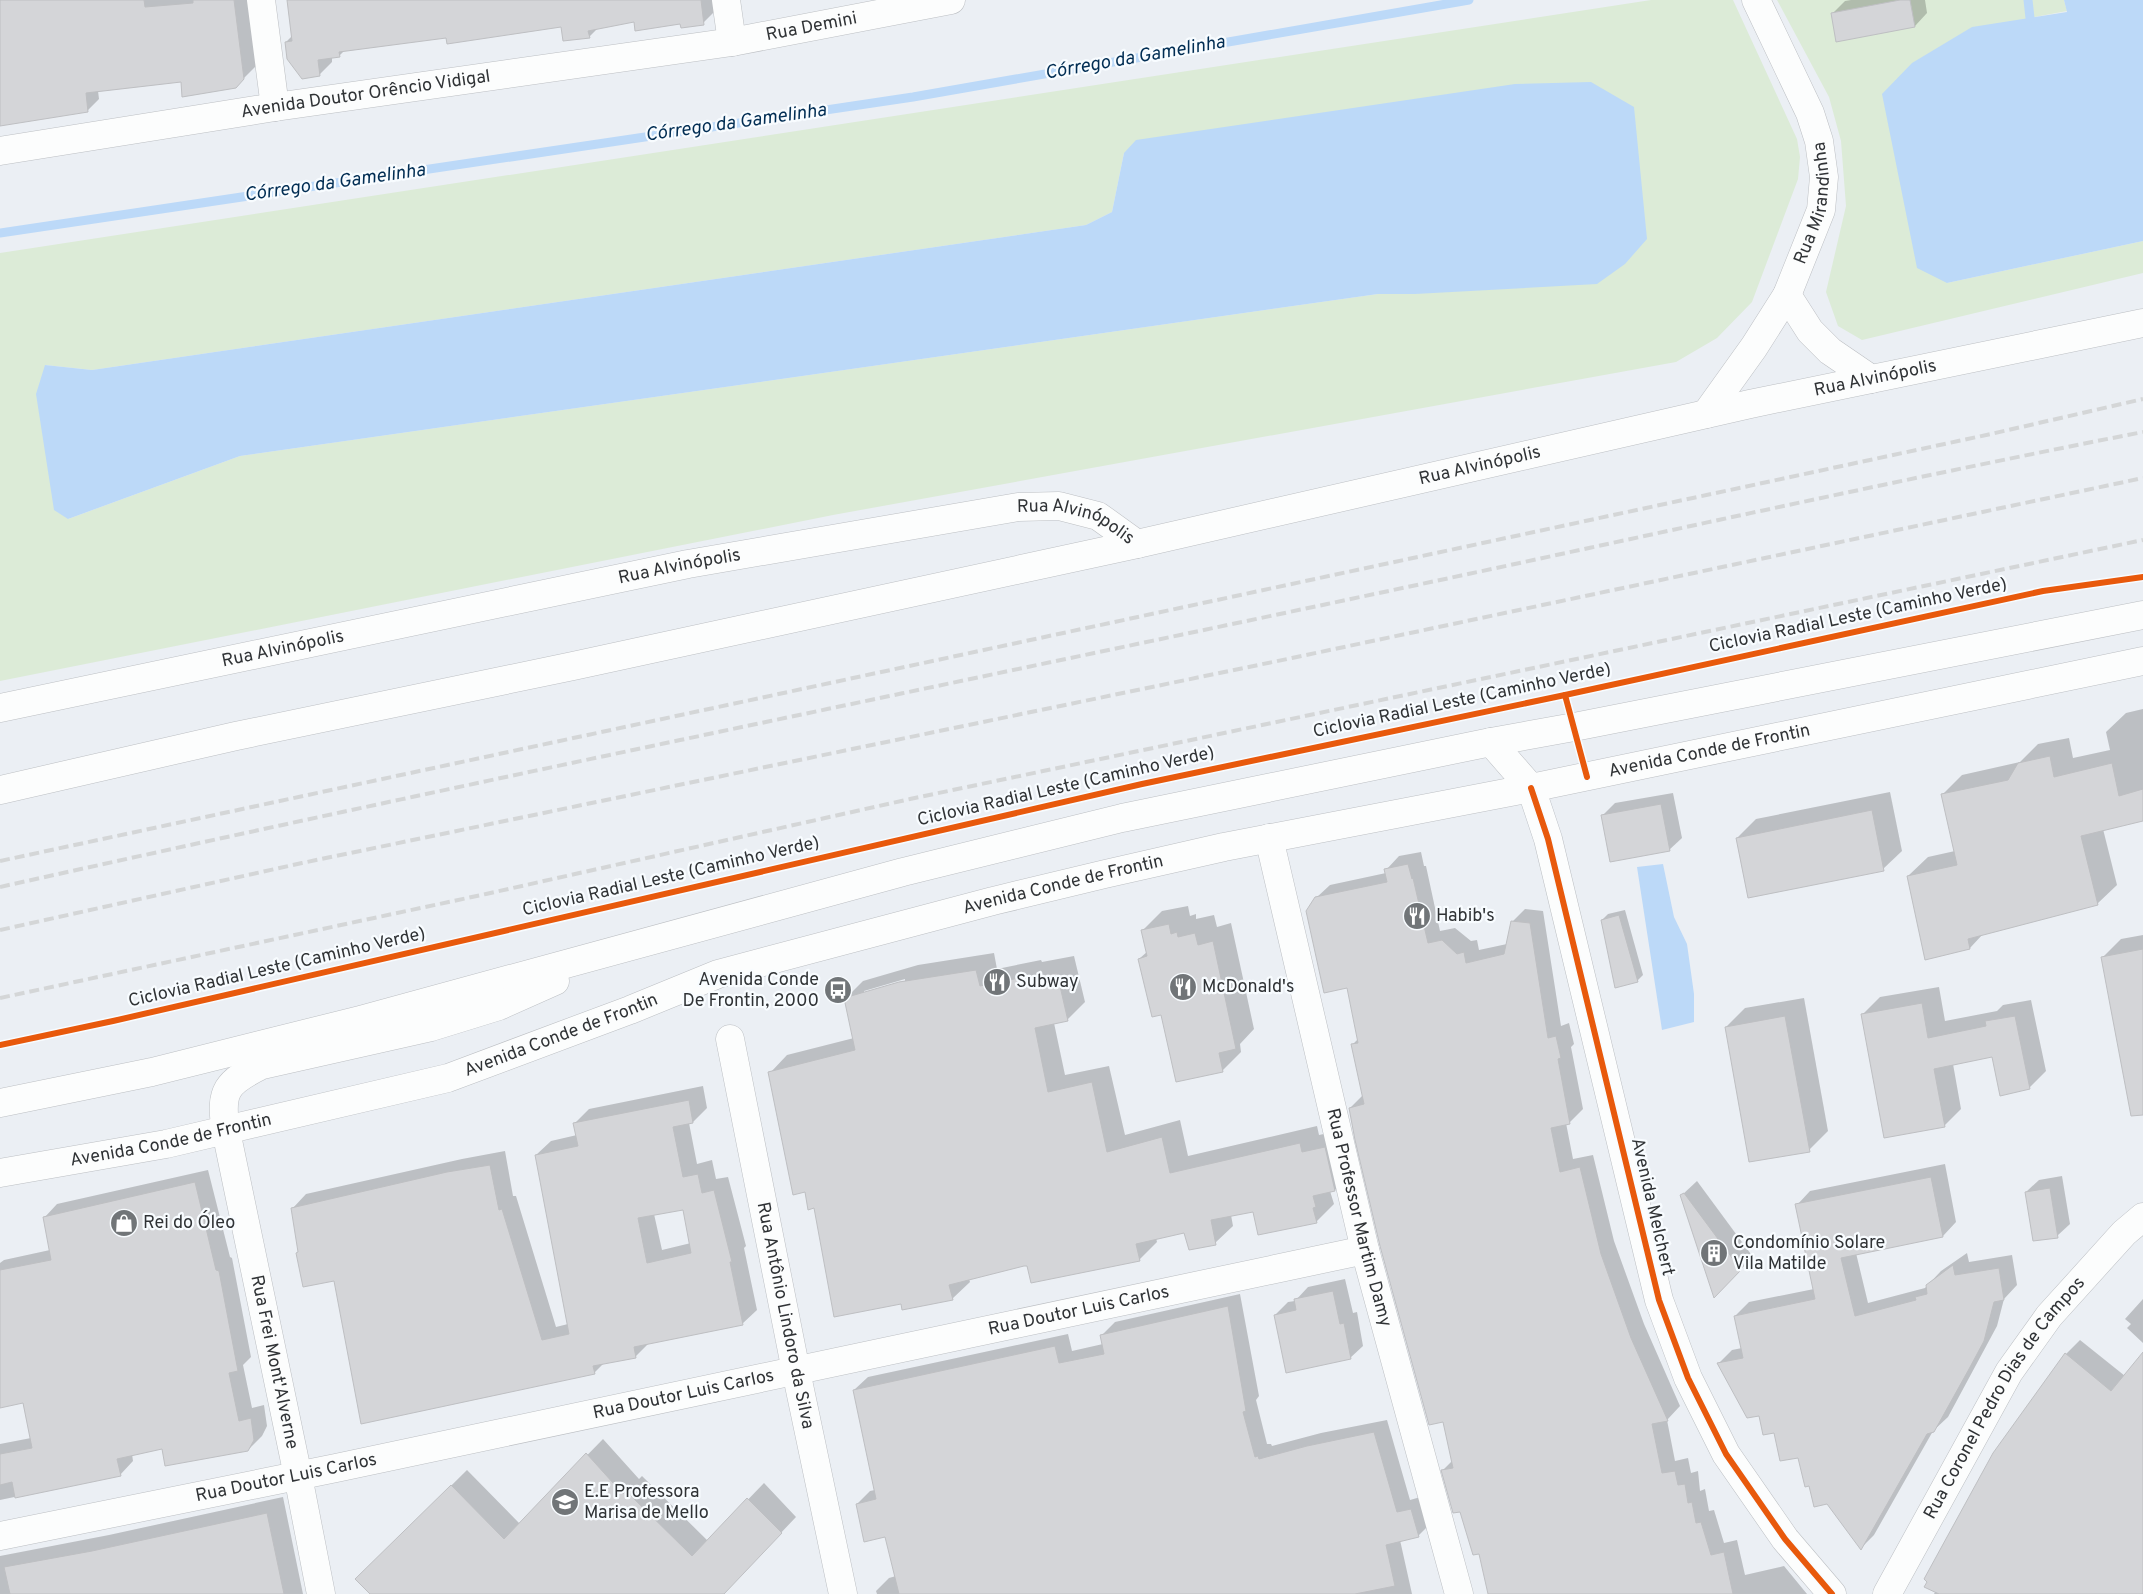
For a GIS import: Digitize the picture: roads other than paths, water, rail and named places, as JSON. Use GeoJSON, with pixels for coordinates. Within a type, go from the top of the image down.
{"type":"FeatureCollection","features":[{"type":"Feature","properties":{"kind":"main road"},"geometry":{"type":"LineString","coordinates":[[261,0],[276,107]]}},
{"type":"Feature","properties":{"kind":"main road"},"geometry":{"type":"LineString","coordinates":[[726,0],[732,42]]}},
{"type":"Feature","properties":{"kind":"main road","name":"Rua Mirandinha"},"geometry":{"type":"LineString","coordinates":[[1706,414],[1754,347],[1786,295],[1821,210],[1824,177],[1819,141],[1810,113],[1756,0]]}},
{"type":"Feature","properties":{"kind":"main road","name":"Rua Demini"},"geometry":{"type":"LineString","coordinates":[[732,42],[940,1]]}},
{"type":"Feature","properties":{"kind":"main road","name":"Avenida Doutor Orêncio Vidigal"},"geometry":{"type":"LineString","coordinates":[[0,151],[276,107],[732,42]]}},
{"type":"Feature","properties":{"kind":"main road"},"geometry":{"type":"LineString","coordinates":[[1786,295],[1810,331],[1830,351],[1843,362],[1871,379]]}},
{"type":"Feature","properties":{"kind":"main road","name":"Rua Alvinópolis"},"geometry":{"type":"LineString","coordinates":[[0,708],[678,566],[1018,507],[1059,506],[1098,516],[1137,544],[1706,414],[2143,324]]}},
{"type":"Feature","properties":{"kind":"main road"},"geometry":{"type":"LineString","coordinates":[[0,790],[236,736],[572,666],[1137,544]]}},
{"type":"Feature","properties":{"kind":"main road"},"geometry":{"type":"LineString","coordinates":[[0,1103],[152,1072],[360,1020],[903,872],[1122,818],[1491,742],[1594,724],[2143,614]]}},
{"type":"Feature","properties":{"kind":"main road","name":"Avenida Conde de Frontin"},"geometry":{"type":"LineString","coordinates":[[0,1173],[166,1144],[448,1078],[630,1010],[718,974],[993,901],[1200,852],[1531,788],[2143,661]]}},
{"type":"Feature","properties":{"kind":"main road","name":"Avenida Melchert"},"geometry":{"type":"LineString","coordinates":[[1491,742],[1531,788],[1548,839],[1659,1300],[1688,1378],[1726,1454],[1785,1539],[1832,1594]]}},
{"type":"Feature","properties":{"kind":"main road","name":"Rua Professor Martim Damy"},"geometry":{"type":"LineString","coordinates":[[1269,838],[1365,1250],[1459,1594]]}},
{"type":"Feature","properties":{"kind":"main road","name":"Rua Frei Mont'Alverne"},"geometry":{"type":"LineString","coordinates":[[320,1594],[298,1476],[226,1131],[223,1112],[229,1086],[241,1076],[262,1064],[431,1027],[499,1006],[631,947]]}},
{"type":"Feature","properties":{"kind":"main road","name":"Rua Antônio Lindoro da Silva"},"geometry":{"type":"LineString","coordinates":[[730,1039],[842,1594]]}},
{"type":"Feature","properties":{"kind":"main road","name":"Rua Coronel Pedro Dias de Campos"},"geometry":{"type":"LineString","coordinates":[[1887,1594],[2009,1372],[2049,1316],[2124,1233],[2143,1217]]}},
{"type":"Feature","properties":{"kind":"main road","name":"Rua Doutor Luis Carlos"},"geometry":{"type":"LineString","coordinates":[[0,1536],[298,1476],[1365,1250]]}},
{"type":"Feature","properties":{"kind":"water"},"geometry":{"type":"Polygon","coordinates":[[[2064,0],[2143,0],[2143,241],[1947,283],[1917,268],[1882,94],[1912,63],[1972,27],[2067,12],[2064,0]]]}},
{"type":"Feature","properties":{"kind":"water"},"geometry":{"type":"Polygon","coordinates":[[[1591,82],[1634,107],[1647,239],[1625,264],[1597,284],[1415,294],[1378,294],[240,456],[68,519],[54,510],[36,394],[45,365],[92,370],[1086,225],[1112,212],[1124,153],[1136,140],[1515,84],[1591,82]]]}},
{"type":"Feature","properties":{"kind":"water"},"geometry":{"type":"Polygon","coordinates":[[[1663,864],[1674,917],[1687,944],[1694,994],[1694,1022],[1662,1030],[1637,867],[1663,864]]]}},
{"type":"Feature","properties":{"kind":"waterway","name":"Córrego da Gamelinha"},"geometry":{"type":"LineString","coordinates":[[0,233],[913,97],[1469,0]]}},
{"type":"Feature","properties":{"kind":"waterway"},"geometry":{"type":"LineString","coordinates":[[2028,0],[2030,18]]}},
{"type":"Feature","properties":{"kind":"railway"},"geometry":{"type":"LineString","coordinates":[[0,861],[1991,434],[2143,399]]}},
{"type":"Feature","properties":{"kind":"railway"},"geometry":{"type":"LineString","coordinates":[[0,887],[504,777],[1844,493],[2143,432]]}},
{"type":"Feature","properties":{"kind":"railway"},"geometry":{"type":"LineString","coordinates":[[0,930],[302,863],[1292,658],[2143,478]]}},
{"type":"Feature","properties":{"kind":"railway"},"geometry":{"type":"LineString","coordinates":[[0,998],[486,894],[910,799],[2143,540]]}},
{"type":"Feature","properties":{"kind":"place","name":"Habib's"},"geometry":{"type":"Point","coordinates":[1417,916]}},
{"type":"Feature","properties":{"kind":"place","name":"Subway"},"geometry":{"type":"Point","coordinates":[997,982]}},
{"type":"Feature","properties":{"kind":"place","name":"McDonald's"},"geometry":{"type":"Point","coordinates":[1183,987]}},
{"type":"Feature","properties":{"kind":"place","name":"Avenida Conde De Frontin, 2000"},"geometry":{"type":"Point","coordinates":[838,990]}},
{"type":"Feature","properties":{"kind":"place","name":"Rei do Óleo"},"geometry":{"type":"Point","coordinates":[124,1223]}},
{"type":"Feature","properties":{"kind":"place","name":"Condomínio Solare Vila Matilde"},"geometry":{"type":"Point","coordinates":[1714,1253]}},
{"type":"Feature","properties":{"kind":"place","name":"E.E Professora Marisa de Mello"},"geometry":{"type":"Point","coordinates":[565,1502]}}]}
